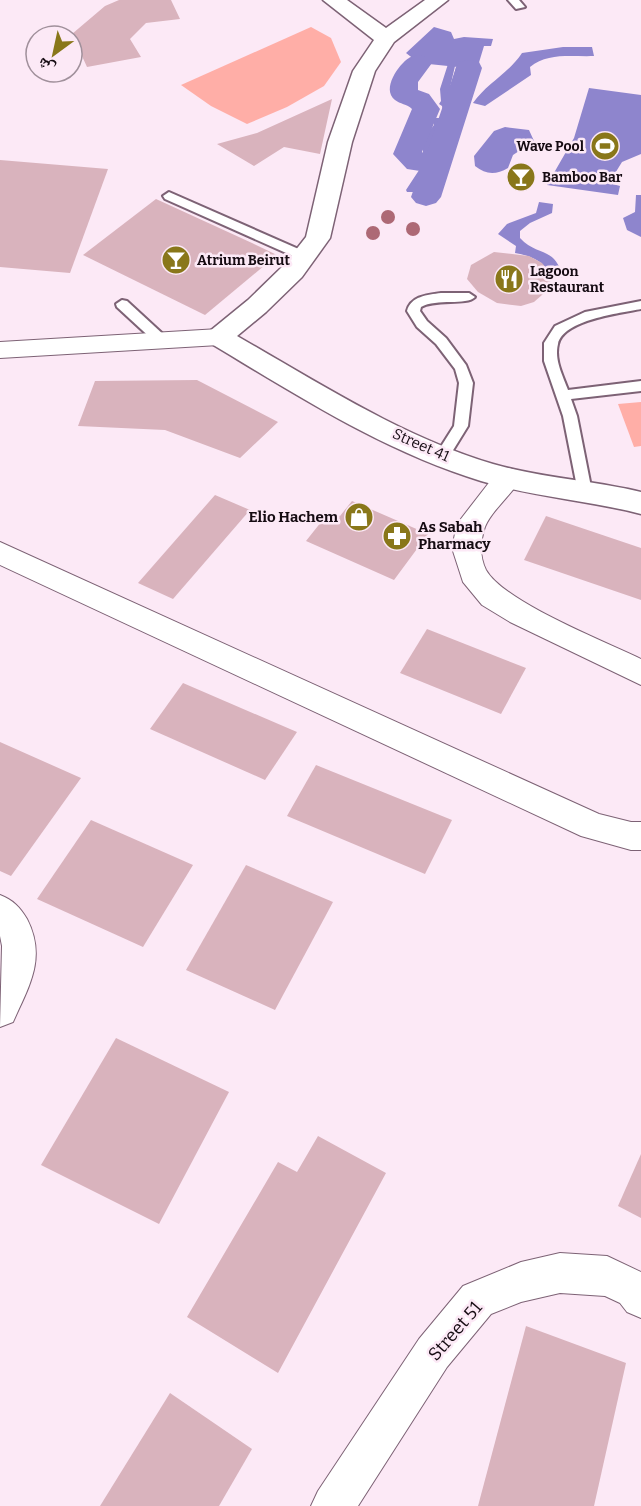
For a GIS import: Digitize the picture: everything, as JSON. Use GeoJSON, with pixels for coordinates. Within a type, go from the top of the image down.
{"type":"FeatureCollection","features":[{"type":"Feature","properties":{"kind":"street"},"geometry":{"type":"LineString","coordinates":[[333,0],[386,38]]}},
{"type":"Feature","properties":{"kind":"street"},"geometry":{"type":"LineString","coordinates":[[0,350],[219,337],[257,306],[306,257],[318,238],[340,142],[364,71],[386,38],[438,0]]}},
{"type":"Feature","properties":{"kind":"street","name":"Street 41"},"geometry":{"type":"LineString","coordinates":[[219,337],[332,402],[442,456],[508,478],[544,487],[641,503]]}},
{"type":"Feature","properties":{"kind":"street"},"geometry":{"type":"LineString","coordinates":[[508,478],[471,524],[466,548],[473,574],[492,597],[520,614],[641,673]]}},
{"type":"Feature","properties":{"kind":"street"},"geometry":{"type":"LineString","coordinates":[[0,553],[593,826],[631,836],[641,836]]}},
{"type":"Feature","properties":{"kind":"street"},"geometry":{"type":"LineString","coordinates":[[0,910],[12,922],[18,934],[21,950],[18,966],[0,1010]]}},
{"type":"Feature","properties":{"kind":"street","name":"Street 51"},"geometry":{"type":"LineString","coordinates":[[333,1506],[433,1353],[477,1300],[521,1282],[560,1273],[607,1276],[634,1289],[641,1298]]}},
{"type":"Feature","properties":{"kind":"lane"},"geometry":{"type":"LineString","coordinates":[[169,196],[306,257]]}},
{"type":"Feature","properties":{"kind":"lane"},"geometry":{"type":"LineString","coordinates":[[442,456],[461,426],[466,383],[461,368],[413,311],[415,305],[421,301],[447,296],[469,297]]}},
{"type":"Feature","properties":{"kind":"lane"},"geometry":{"type":"LineString","coordinates":[[122,304],[160,339]]}},
{"type":"Feature","properties":{"kind":"lane"},"geometry":{"type":"LineString","coordinates":[[585,492],[572,424],[551,361],[551,343],[560,329],[590,315],[641,305]]}},
{"type":"Feature","properties":{"kind":"lane"},"geometry":{"type":"LineString","coordinates":[[563,395],[641,386]]}},
{"type":"Feature","properties":{"kind":"shaded area"},"geometry":{"type":"Polygon","coordinates":[[[311,27],[331,38],[341,62],[324,86],[287,107],[247,124],[211,106],[181,85],[311,27]]]}},
{"type":"Feature","properties":{"kind":"shaded area"},"geometry":{"type":"Polygon","coordinates":[[[434,27],[451,32],[454,39],[464,37],[493,39],[491,46],[484,46],[477,69],[419,63],[406,53],[434,27]]]}},
{"type":"Feature","properties":{"kind":"shaded area"},"geometry":{"type":"Polygon","coordinates":[[[563,47],[592,47],[594,56],[560,56],[544,59],[530,67],[531,75],[485,106],[473,103],[522,53],[563,47]]]}},
{"type":"Feature","properties":{"kind":"shaded area","name":"Wave Pool"},"geometry":{"type":"Polygon","coordinates":[[[589,88],[641,95],[641,154],[622,162],[609,183],[620,186],[618,195],[547,185],[574,138],[589,88]]]}},
{"type":"Feature","properties":{"kind":"shaded area"},"geometry":{"type":"Polygon","coordinates":[[[505,127],[529,130],[534,141],[513,155],[508,168],[495,173],[479,169],[475,166],[474,156],[494,131],[505,127]]]}},
{"type":"Feature","properties":{"kind":"shaded area"},"geometry":{"type":"Polygon","coordinates":[[[636,195],[641,195],[641,237],[627,230],[623,218],[635,212],[636,195]]]}},
{"type":"Feature","properties":{"kind":"shaded area"},"geometry":{"type":"Polygon","coordinates":[[[539,202],[553,204],[552,213],[530,223],[520,231],[520,238],[526,244],[555,260],[563,277],[551,278],[542,263],[515,253],[516,246],[498,234],[507,224],[536,213],[539,202]]]}},
{"type":"Feature","properties":{"kind":"shaded area"},"geometry":{"type":"Polygon","coordinates":[[[641,402],[641,446],[634,447],[618,404],[641,402]]]}},
{"type":"Feature","properties":{"kind":"building"},"geometry":{"type":"Polygon","coordinates":[[[119,0],[171,0],[180,19],[146,23],[130,39],[141,57],[87,67],[84,60],[84,24],[105,6],[119,0]]]}},
{"type":"Feature","properties":{"kind":"building"},"geometry":{"type":"Polygon","coordinates":[[[332,99],[320,154],[284,147],[254,166],[217,144],[257,133],[332,99]]]}},
{"type":"Feature","properties":{"kind":"building"},"geometry":{"type":"Polygon","coordinates":[[[0,160],[108,169],[70,273],[0,267],[0,160]]]}},
{"type":"Feature","properties":{"kind":"building"},"geometry":{"type":"Polygon","coordinates":[[[156,199],[277,255],[205,315],[83,255],[156,199]]]}},
{"type":"Feature","properties":{"kind":"building","name":"Lagoon Restaurant"},"geometry":{"type":"Polygon","coordinates":[[[494,252],[529,256],[542,263],[549,272],[551,287],[534,302],[521,306],[497,303],[478,292],[467,279],[471,265],[494,252]]]}},
{"type":"Feature","properties":{"kind":"building"},"geometry":{"type":"Polygon","coordinates":[[[197,380],[278,422],[240,458],[165,430],[78,426],[95,381],[197,380]]]}},
{"type":"Feature","properties":{"kind":"building"},"geometry":{"type":"Polygon","coordinates":[[[215,495],[250,510],[173,599],[138,583],[215,495]]]}},
{"type":"Feature","properties":{"kind":"building"},"geometry":{"type":"Polygon","coordinates":[[[352,501],[428,534],[394,580],[306,541],[329,512],[340,516],[352,501]]]}},
{"type":"Feature","properties":{"kind":"building"},"geometry":{"type":"Polygon","coordinates":[[[546,516],[641,548],[641,600],[524,560],[546,516]]]}},
{"type":"Feature","properties":{"kind":"building"},"geometry":{"type":"Polygon","coordinates":[[[427,629],[526,668],[501,714],[400,673],[427,629]]]}},
{"type":"Feature","properties":{"kind":"building"},"geometry":{"type":"Polygon","coordinates":[[[183,683],[297,732],[265,780],[150,729],[183,683]]]}},
{"type":"Feature","properties":{"kind":"building"},"geometry":{"type":"Polygon","coordinates":[[[0,742],[81,778],[11,876],[0,871],[0,742]]]}},
{"type":"Feature","properties":{"kind":"building"},"geometry":{"type":"Polygon","coordinates":[[[316,765],[452,820],[425,874],[287,816],[316,765]]]}},
{"type":"Feature","properties":{"kind":"building"},"geometry":{"type":"Polygon","coordinates":[[[91,820],[193,865],[143,947],[37,899],[91,820]]]}},
{"type":"Feature","properties":{"kind":"building"},"geometry":{"type":"Polygon","coordinates":[[[246,865],[333,902],[275,1010],[186,970],[246,865]]]}},
{"type":"Feature","properties":{"kind":"building"},"geometry":{"type":"Polygon","coordinates":[[[116,1038],[229,1092],[159,1224],[41,1165],[116,1038]]]}},
{"type":"Feature","properties":{"kind":"building"},"geometry":{"type":"Polygon","coordinates":[[[318,1136],[386,1173],[278,1373],[187,1317],[278,1162],[297,1172],[318,1136]]]}},
{"type":"Feature","properties":{"kind":"building"},"geometry":{"type":"Polygon","coordinates":[[[641,1154],[641,1218],[618,1206],[641,1154]]]}},
{"type":"Feature","properties":{"kind":"building"},"geometry":{"type":"Polygon","coordinates":[[[526,1326],[626,1363],[594,1506],[478,1506],[526,1326]]]}},
{"type":"Feature","properties":{"kind":"building"},"geometry":{"type":"Polygon","coordinates":[[[170,1393],[252,1449],[219,1506],[100,1506],[170,1393]]]}},
{"type":"Feature","properties":{"kind":"waterway"},"geometry":{"type":"LineString","coordinates":[[417,163],[407,154],[426,109],[419,100],[404,94],[404,81],[419,63]]}},
{"type":"Feature","properties":{"kind":"waterway"},"geometry":{"type":"LineString","coordinates":[[446,101],[444,89],[451,66]]}},
{"type":"Feature","properties":{"kind":"waterway"},"geometry":{"type":"LineString","coordinates":[[446,101],[454,91],[460,67]]}},
{"type":"Feature","properties":{"kind":"waterway"},"geometry":{"type":"LineString","coordinates":[[426,197],[469,68]]}},
{"type":"Feature","properties":{"kind":"waterway"},"geometry":{"type":"LineString","coordinates":[[438,125],[443,121],[447,111],[446,101]]}},
{"type":"Feature","properties":{"kind":"waterway"},"geometry":{"type":"LineString","coordinates":[[443,104],[446,101]]}},
{"type":"Feature","properties":{"kind":"waterway"},"geometry":{"type":"LineString","coordinates":[[437,120],[438,125]]}},
{"type":"Feature","properties":{"kind":"waterway"},"geometry":{"type":"LineString","coordinates":[[428,154],[427,139],[438,125]]}},
{"type":"Feature","properties":{"kind":"waterway"},"geometry":{"type":"LineString","coordinates":[[428,154],[437,139],[438,125]]}},
{"type":"Feature","properties":{"kind":"waterway"},"geometry":{"type":"LineString","coordinates":[[410,190],[429,161],[428,154]]}},
{"type":"Feature","properties":{"kind":"place","name":"Wave Pool"},"geometry":{"type":"Point","coordinates":[605,146]}},
{"type":"Feature","properties":{"kind":"place","name":"Bamboo Bar"},"geometry":{"type":"Point","coordinates":[521,177]}},
{"type":"Feature","properties":{"kind":"place","name":"Atrium Beirut"},"geometry":{"type":"Point","coordinates":[176,260]}},
{"type":"Feature","properties":{"kind":"place","name":"Lagoon Restaurant"},"geometry":{"type":"Point","coordinates":[509,279]}},
{"type":"Feature","properties":{"kind":"place","name":"Elio Hachem"},"geometry":{"type":"Point","coordinates":[359,517]}},
{"type":"Feature","properties":{"kind":"place","name":"As Sabah Pharmacy"},"geometry":{"type":"Point","coordinates":[397,536]}}]}
